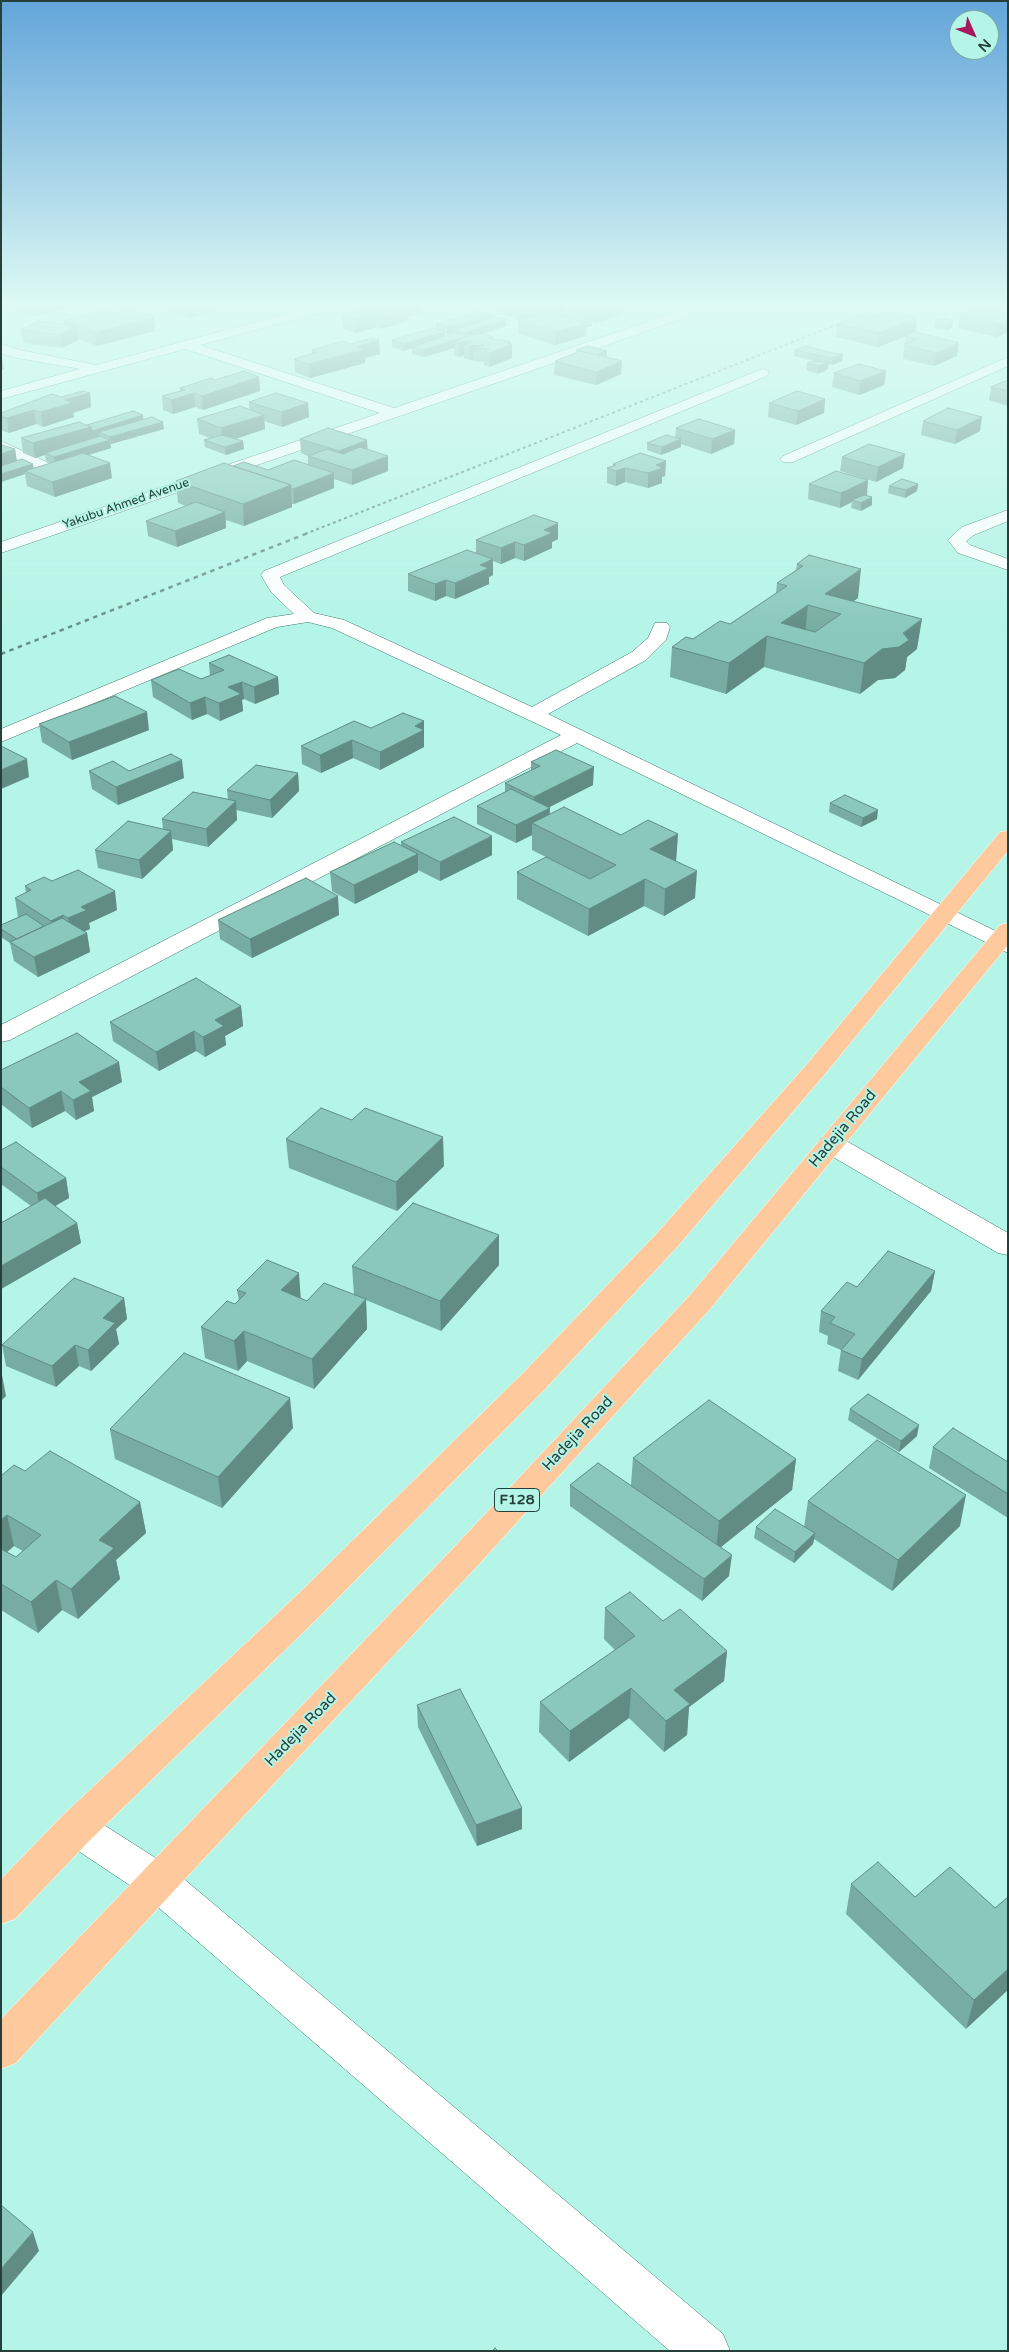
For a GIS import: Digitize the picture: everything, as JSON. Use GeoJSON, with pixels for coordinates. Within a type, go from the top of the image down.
{"type":"FeatureCollection","features":[{"type":"Feature","properties":{"kind":"main road"},"geometry":{"type":"LineString","coordinates":[[1,1906],[76,1828],[310,1604],[536,1379],[675,1232],[816,1069],[1008,838]]}},
{"type":"Feature","properties":{"kind":"main road","name":"Hadejia Road"},"geometry":{"type":"LineString","coordinates":[[1,2049],[157,1881],[469,1553],[700,1302],[1005,939]]}},
{"type":"Feature","properties":{"kind":"street","name":"Yakubu Ahmed Avenue"},"geometry":{"type":"LineString","coordinates":[[1,548],[380,416]]}},
{"type":"Feature","properties":{"kind":"street"},"geometry":{"type":"LineString","coordinates":[[308,617],[277,588],[270,575],[658,416]]}},
{"type":"Feature","properties":{"kind":"street"},"geometry":{"type":"LineString","coordinates":[[788,458],[884,416]]}},
{"type":"Feature","properties":{"kind":"street"},"geometry":{"type":"LineString","coordinates":[[1,446],[45,467]]}},
{"type":"Feature","properties":{"kind":"street"},"geometry":{"type":"LineString","coordinates":[[1008,515],[968,531],[956,540],[964,549],[1008,565]]}},
{"type":"Feature","properties":{"kind":"street"},"geometry":{"type":"LineString","coordinates":[[1,736],[273,622],[308,617],[338,624],[577,734],[944,915],[1005,939]]}},
{"type":"Feature","properties":{"kind":"street"},"geometry":{"type":"LineString","coordinates":[[533,714],[639,656],[657,640],[661,627]]}},
{"type":"Feature","properties":{"kind":"street"},"geometry":{"type":"LineString","coordinates":[[1,1035],[577,734]]}},
{"type":"Feature","properties":{"kind":"street"},"geometry":{"type":"LineString","coordinates":[[831,1144],[1008,1246]]}},
{"type":"Feature","properties":{"kind":"street"},"geometry":{"type":"LineString","coordinates":[[76,1828],[157,1881],[706,2351]]}},
{"type":"Feature","properties":{"kind":"building"},"geometry":{"type":"Polygon","coordinates":[[[1,416],[15,416],[7,418],[1,416]]]}},
{"type":"Feature","properties":{"kind":"building"},"geometry":{"type":"Polygon","coordinates":[[[117,416],[141,416],[92,431],[91,427],[87,425],[117,416]]]}},
{"type":"Feature","properties":{"kind":"building"},"geometry":{"type":"Polygon","coordinates":[[[208,416],[261,416],[221,428],[197,419],[208,416]]]}},
{"type":"Feature","properties":{"kind":"building"},"geometry":{"type":"Polygon","coordinates":[[[933,416],[982,417],[957,430],[923,421],[933,416]]]}},
{"type":"Feature","properties":{"kind":"building"},"geometry":{"type":"Polygon","coordinates":[[[152,417],[163,422],[110,437],[99,432],[152,417]]]}},
{"type":"Feature","properties":{"kind":"building"},"geometry":{"type":"Polygon","coordinates":[[[699,419],[735,430],[712,439],[676,428],[699,419]]]}},
{"type":"Feature","properties":{"kind":"building"},"geometry":{"type":"Polygon","coordinates":[[[79,422],[91,427],[33,443],[21,438],[79,422]]]}},
{"type":"Feature","properties":{"kind":"building"},"geometry":{"type":"Polygon","coordinates":[[[328,428],[367,440],[339,451],[300,439],[328,428]]]}},
{"type":"Feature","properties":{"kind":"building"},"geometry":{"type":"Polygon","coordinates":[[[222,435],[243,441],[225,447],[204,440],[222,435]]]}},
{"type":"Feature","properties":{"kind":"building"},"geometry":{"type":"Polygon","coordinates":[[[666,435],[681,439],[662,447],[647,443],[666,435]]]}},
{"type":"Feature","properties":{"kind":"building"},"geometry":{"type":"Polygon","coordinates":[[[100,436],[110,440],[54,457],[45,453],[100,436]]]}},
{"type":"Feature","properties":{"kind":"building"},"geometry":{"type":"Polygon","coordinates":[[[869,444],[905,454],[878,467],[842,457],[869,444]]]}},
{"type":"Feature","properties":{"kind":"building"},"geometry":{"type":"Polygon","coordinates":[[[2,445],[15,449],[1,454],[2,445]]]}},
{"type":"Feature","properties":{"kind":"building"},"geometry":{"type":"Polygon","coordinates":[[[360,447],[388,456],[352,470],[308,456],[327,449],[343,454],[360,447]]]}},
{"type":"Feature","properties":{"kind":"building"},"geometry":{"type":"Polygon","coordinates":[[[83,453],[110,463],[52,482],[25,471],[83,453]]]}},
{"type":"Feature","properties":{"kind":"building"},"geometry":{"type":"Polygon","coordinates":[[[640,453],[666,461],[656,465],[663,468],[648,473],[625,468],[616,471],[607,468],[616,465],[613,464],[640,453]]]}},
{"type":"Feature","properties":{"kind":"building"},"geometry":{"type":"Polygon","coordinates":[[[22,459],[33,464],[1,474],[1,466],[22,459]]]}},
{"type":"Feature","properties":{"kind":"building"},"geometry":{"type":"Polygon","coordinates":[[[294,460],[334,473],[291,489],[291,485],[233,466],[244,462],[268,470],[294,460]]]}},
{"type":"Feature","properties":{"kind":"building"},"geometry":{"type":"Polygon","coordinates":[[[224,463],[291,485],[243,504],[176,481],[224,463]]]}},
{"type":"Feature","properties":{"kind":"building"},"geometry":{"type":"Polygon","coordinates":[[[836,471],[868,480],[841,493],[809,484],[836,471]]]}},
{"type":"Feature","properties":{"kind":"building"},"geometry":{"type":"Polygon","coordinates":[[[902,479],[918,484],[906,490],[889,486],[902,479]]]}},
{"type":"Feature","properties":{"kind":"building"},"geometry":{"type":"Polygon","coordinates":[[[864,495],[872,497],[861,503],[852,500],[864,495]]]}},
{"type":"Feature","properties":{"kind":"building"},"geometry":{"type":"Polygon","coordinates":[[[196,502],[225,512],[175,531],[146,521],[196,502]]]}},
{"type":"Feature","properties":{"kind":"building"},"geometry":{"type":"Polygon","coordinates":[[[534,515],[558,523],[544,530],[552,533],[524,545],[515,542],[501,548],[476,540],[534,515]]]}},
{"type":"Feature","properties":{"kind":"building"},"geometry":{"type":"Polygon","coordinates":[[[467,550],[493,559],[480,565],[489,568],[455,583],[446,580],[435,584],[408,574],[467,550]]]}},
{"type":"Feature","properties":{"kind":"building"},"geometry":{"type":"Polygon","coordinates":[[[809,555],[861,569],[825,594],[922,619],[903,633],[909,640],[899,647],[882,649],[864,663],[767,636],[729,663],[672,647],[686,637],[693,639],[720,621],[730,624],[787,586],[777,583],[803,566],[797,564],[809,555]],[[808,605],[781,623],[815,632],[841,614],[808,605]]]}},
{"type":"Feature","properties":{"kind":"building"},"geometry":{"type":"Polygon","coordinates":[[[229,655],[278,677],[254,687],[242,682],[228,687],[241,694],[219,703],[205,697],[190,703],[151,680],[179,669],[201,679],[224,670],[209,663],[229,655]]]}},
{"type":"Feature","properties":{"kind":"building"},"geometry":{"type":"Polygon","coordinates":[[[115,696],[147,712],[69,742],[39,724],[115,696]]]}},
{"type":"Feature","properties":{"kind":"building"},"geometry":{"type":"Polygon","coordinates":[[[403,713],[424,721],[415,726],[424,730],[380,752],[352,740],[320,755],[301,746],[354,721],[371,728],[403,713]]]}},
{"type":"Feature","properties":{"kind":"building"},"geometry":{"type":"Polygon","coordinates":[[[1,746],[27,759],[1,770],[1,746]]]}},
{"type":"Feature","properties":{"kind":"building"},"geometry":{"type":"Polygon","coordinates":[[[556,750],[594,767],[534,797],[505,783],[540,766],[531,762],[556,750]]]}},
{"type":"Feature","properties":{"kind":"building"},"geometry":{"type":"Polygon","coordinates":[[[171,754],[182,760],[116,787],[89,771],[113,761],[129,771],[171,754]]]}},
{"type":"Feature","properties":{"kind":"building"},"geometry":{"type":"Polygon","coordinates":[[[256,765],[298,773],[270,800],[227,790],[256,765]]]}},
{"type":"Feature","properties":{"kind":"building"},"geometry":{"type":"Polygon","coordinates":[[[511,789],[550,808],[516,825],[477,806],[511,789]]]}},
{"type":"Feature","properties":{"kind":"building"},"geometry":{"type":"Polygon","coordinates":[[[193,792],[236,801],[206,829],[162,819],[193,792]]]}},
{"type":"Feature","properties":{"kind":"building"},"geometry":{"type":"Polygon","coordinates":[[[845,795],[878,810],[863,818],[830,803],[845,795]]]}},
{"type":"Feature","properties":{"kind":"building"},"geometry":{"type":"Polygon","coordinates":[[[564,807],[621,835],[648,820],[678,834],[650,849],[697,871],[665,889],[645,879],[589,909],[517,872],[546,857],[590,879],[616,865],[532,823],[564,807]]]}},
{"type":"Feature","properties":{"kind":"building"},"geometry":{"type":"Polygon","coordinates":[[[454,817],[492,836],[440,862],[401,842],[454,817]]]}},
{"type":"Feature","properties":{"kind":"building"},"geometry":{"type":"Polygon","coordinates":[[[128,821],[171,831],[139,860],[95,850],[128,821]]]}},
{"type":"Feature","properties":{"kind":"building"},"geometry":{"type":"Polygon","coordinates":[[[394,842],[418,854],[354,885],[330,872],[394,842]]]}},
{"type":"Feature","properties":{"kind":"building"},"geometry":{"type":"Polygon","coordinates":[[[78,870],[115,891],[81,907],[87,910],[68,918],[63,915],[51,921],[15,898],[31,890],[25,886],[44,877],[52,881],[78,870]]]}},
{"type":"Feature","properties":{"kind":"building"},"geometry":{"type":"Polygon","coordinates":[[[306,878],[338,896],[250,939],[218,920],[306,878]]]}},
{"type":"Feature","properties":{"kind":"building"},"geometry":{"type":"Polygon","coordinates":[[[26,914],[44,926],[17,939],[1,929],[1,925],[26,914]]]}},
{"type":"Feature","properties":{"kind":"building"},"geometry":{"type":"Polygon","coordinates":[[[62,918],[87,933],[34,957],[10,942],[62,918]]]}},
{"type":"Feature","properties":{"kind":"building"},"geometry":{"type":"Polygon","coordinates":[[[196,978],[241,1006],[215,1020],[224,1026],[203,1037],[194,1031],[156,1052],[110,1022],[196,978]]]}},
{"type":"Feature","properties":{"kind":"building"},"geometry":{"type":"Polygon","coordinates":[[[77,1033],[119,1062],[79,1082],[91,1091],[73,1100],[61,1091],[29,1108],[1,1087],[1,1070],[77,1033]]]}},
{"type":"Feature","properties":{"kind":"building"},"geometry":{"type":"Polygon","coordinates":[[[321,1108],[352,1120],[365,1108],[443,1137],[396,1182],[286,1139],[321,1108]]]}},
{"type":"Feature","properties":{"kind":"building"},"geometry":{"type":"Polygon","coordinates":[[[16,1142],[66,1178],[37,1193],[1,1167],[1,1150],[16,1142]]]}},
{"type":"Feature","properties":{"kind":"building"},"geometry":{"type":"Polygon","coordinates":[[[45,1198],[77,1223],[1,1266],[1,1223],[45,1198]]]}},
{"type":"Feature","properties":{"kind":"building"},"geometry":{"type":"Polygon","coordinates":[[[413,1203],[499,1235],[440,1301],[352,1266],[413,1203]]]}},
{"type":"Feature","properties":{"kind":"building"},"geometry":{"type":"Polygon","coordinates":[[[888,1251],[935,1271],[862,1359],[841,1350],[855,1334],[830,1323],[835,1317],[821,1311],[847,1282],[857,1287],[888,1251]]]}},
{"type":"Feature","properties":{"kind":"building"},"geometry":{"type":"Polygon","coordinates":[[[267,1260],[299,1273],[281,1290],[307,1301],[324,1283],[366,1299],[312,1359],[244,1331],[234,1341],[201,1327],[227,1301],[235,1304],[246,1293],[237,1290],[267,1260]]]}},
{"type":"Feature","properties":{"kind":"building"},"geometry":{"type":"Polygon","coordinates":[[[74,1278],[124,1298],[103,1318],[115,1323],[88,1350],[75,1345],[52,1366],[2,1345],[74,1278]]]}},
{"type":"Feature","properties":{"kind":"building"},"geometry":{"type":"Polygon","coordinates":[[[184,1353],[290,1398],[218,1477],[110,1429],[184,1353]]]}},
{"type":"Feature","properties":{"kind":"building"},"geometry":{"type":"Polygon","coordinates":[[[868,1394],[919,1425],[901,1441],[850,1409],[868,1394]]]}},
{"type":"Feature","properties":{"kind":"building"},"geometry":{"type":"Polygon","coordinates":[[[709,1400],[796,1459],[719,1521],[633,1458],[709,1400]]]}},
{"type":"Feature","properties":{"kind":"building"},"geometry":{"type":"Polygon","coordinates":[[[953,1428],[1008,1462],[1008,1494],[933,1447],[953,1428]]]}},
{"type":"Feature","properties":{"kind":"building"},"geometry":{"type":"Polygon","coordinates":[[[877,1440],[966,1495],[898,1560],[808,1501],[877,1440]]]}},
{"type":"Feature","properties":{"kind":"building"},"geometry":{"type":"Polygon","coordinates":[[[50,1451],[140,1502],[99,1540],[114,1548],[71,1589],[56,1580],[31,1602],[1,1584],[1,1549],[16,1557],[41,1535],[7,1515],[1,1520],[1,1476],[14,1465],[25,1471],[50,1451]]]}},
{"type":"Feature","properties":{"kind":"building"},"geometry":{"type":"Polygon","coordinates":[[[598,1463],[732,1555],[704,1579],[570,1485],[598,1463]]]}},
{"type":"Feature","properties":{"kind":"building"},"geometry":{"type":"Polygon","coordinates":[[[775,1509],[815,1533],[795,1552],[756,1527],[775,1509]]]}},
{"type":"Feature","properties":{"kind":"building"},"geometry":{"type":"Polygon","coordinates":[[[630,1592],[663,1621],[680,1609],[727,1651],[674,1690],[690,1704],[666,1721],[631,1688],[570,1731],[540,1702],[635,1636],[605,1608],[630,1592]]]}},
{"type":"Feature","properties":{"kind":"building"},"geometry":{"type":"Polygon","coordinates":[[[460,1689],[522,1808],[476,1825],[417,1705],[460,1689]]]}},
{"type":"Feature","properties":{"kind":"building"},"geometry":{"type":"Polygon","coordinates":[[[878,1862],[915,1897],[950,1867],[995,1908],[1008,1897],[1008,1969],[974,2000],[851,1884],[878,1862]]]}},
{"type":"Feature","properties":{"kind":"building"},"geometry":{"type":"Polygon","coordinates":[[[1,2205],[33,2232],[1,2269],[1,2205]]]}},
{"type":"Feature","properties":{"kind":"railway"},"geometry":{"type":"LineString","coordinates":[[305,534],[605,416]]}},
{"type":"Feature","properties":{"kind":"railway"},"geometry":{"type":"LineString","coordinates":[[1,654],[308,533]]}}]}
